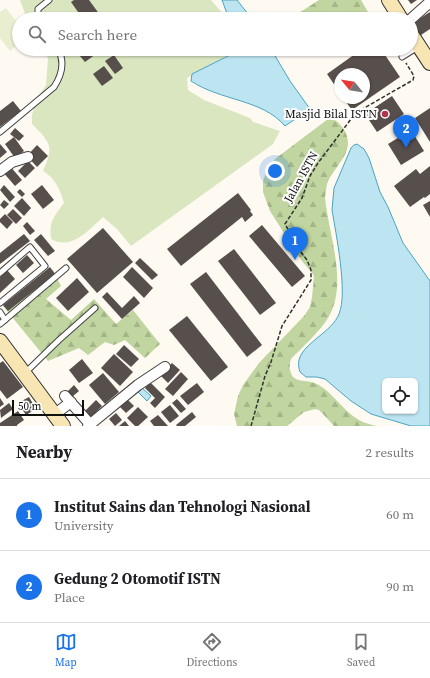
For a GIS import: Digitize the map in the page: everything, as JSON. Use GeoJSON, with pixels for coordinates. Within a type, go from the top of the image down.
{"type":"FeatureCollection","features":[{"type":"Feature","properties":{"kind":"main road"},"geometry":{"type":"LineString","coordinates":[[389,0],[397,12]]}},
{"type":"Feature","properties":{"kind":"main road"},"geometry":{"type":"LineString","coordinates":[[419,46],[430,63]]}},
{"type":"Feature","properties":{"kind":"main road"},"geometry":{"type":"LineString","coordinates":[[0,341],[4,355],[28,370],[59,420]]}},
{"type":"Feature","properties":{"kind":"street"},"geometry":{"type":"LineString","coordinates":[[418,13],[430,2]]}},
{"type":"Feature","properties":{"kind":"street"},"geometry":{"type":"LineString","coordinates":[[0,171],[12,162],[28,157]]}},
{"type":"Feature","properties":{"kind":"street"},"geometry":{"type":"LineString","coordinates":[[59,420],[68,401],[89,425],[138,385],[165,367]]}},
{"type":"Feature","properties":{"kind":"lane"},"geometry":{"type":"LineString","coordinates":[[38,12],[38,9],[49,0]]}},
{"type":"Feature","properties":{"kind":"lane"},"geometry":{"type":"LineString","coordinates":[[0,132],[54,87],[58,80],[62,65],[61,56]]}},
{"type":"Feature","properties":{"kind":"lane"},"geometry":{"type":"LineString","coordinates":[[0,273],[30,247],[45,266],[0,303]]}},
{"type":"Feature","properties":{"kind":"lane"},"geometry":{"type":"LineString","coordinates":[[0,312],[3,322],[66,268]]}},
{"type":"Feature","properties":{"kind":"lane"},"geometry":{"type":"LineString","coordinates":[[28,370],[58,340],[95,308]]}},
{"type":"Feature","properties":{"kind":"path","name":"Jalan ISTN"},"geometry":{"type":"LineString","coordinates":[[251,426],[265,376],[282,326],[311,280],[311,270],[307,260],[300,251],[285,224],[302,198],[310,176],[318,163],[351,119],[361,110],[413,80],[414,76],[402,57]]}},
{"type":"Feature","properties":{"kind":"green space"},"geometry":{"type":"Polygon","coordinates":[[[20,0],[211,0],[221,12],[24,12],[20,0]]]}},
{"type":"Feature","properties":{"kind":"green space"},"geometry":{"type":"Polygon","coordinates":[[[319,0],[361,0],[368,12],[300,12],[319,0]]]}},
{"type":"Feature","properties":{"kind":"green space"},"geometry":{"type":"Polygon","coordinates":[[[6,8],[12,16],[12,49],[10,51],[0,38],[0,12],[6,8]]]}},
{"type":"Feature","properties":{"kind":"green space"},"geometry":{"type":"Polygon","coordinates":[[[47,56],[226,56],[187,78],[188,90],[204,100],[250,118],[253,122],[280,131],[273,144],[131,246],[117,229],[103,217],[86,233],[73,241],[58,242],[51,239],[51,224],[64,203],[56,184],[51,177],[43,171],[49,156],[49,145],[32,124],[32,115],[36,100],[46,85],[48,59],[47,56]]]}},
{"type":"Feature","properties":{"kind":"green space"},"geometry":{"type":"Polygon","coordinates":[[[328,119],[337,121],[343,128],[347,136],[348,144],[344,157],[327,184],[325,197],[336,258],[337,290],[334,305],[328,318],[291,359],[290,370],[295,379],[312,382],[319,385],[353,416],[363,422],[376,426],[334,426],[319,410],[315,409],[304,412],[287,426],[237,426],[234,414],[238,396],[243,385],[259,363],[304,316],[310,307],[312,297],[313,274],[301,260],[270,211],[263,192],[263,181],[275,159],[328,119]]]}},
{"type":"Feature","properties":{"kind":"green space"},"geometry":{"type":"Polygon","coordinates":[[[53,270],[61,286],[46,299],[71,320],[94,299],[116,324],[133,310],[160,344],[145,358],[125,340],[114,345],[105,342],[88,355],[79,348],[48,361],[3,306],[53,270]]]}},
{"type":"Feature","properties":{"kind":"water"},"geometry":{"type":"Polygon","coordinates":[[[222,0],[237,0],[246,12],[226,12],[222,0]]]}},
{"type":"Feature","properties":{"kind":"water"},"geometry":{"type":"Polygon","coordinates":[[[228,56],[275,56],[290,81],[310,109],[285,126],[276,117],[265,110],[203,88],[191,81],[192,74],[228,56]]]}},
{"type":"Feature","properties":{"kind":"water"},"geometry":{"type":"Polygon","coordinates":[[[357,144],[364,149],[369,158],[380,192],[403,243],[430,281],[430,426],[411,426],[371,414],[351,401],[325,379],[306,377],[300,372],[299,362],[306,348],[330,326],[339,314],[342,278],[332,210],[334,188],[351,148],[357,144]]]}},
{"type":"Feature","properties":{"kind":"water"},"geometry":{"type":"Polygon","coordinates":[[[142,388],[151,396],[147,401],[138,392],[142,388]]]}},
{"type":"Feature","properties":{"kind":"building"},"geometry":{"type":"Polygon","coordinates":[[[74,0],[89,0],[98,12],[78,12],[71,2],[74,0]]]}},
{"type":"Feature","properties":{"kind":"building"},"geometry":{"type":"Polygon","coordinates":[[[408,0],[417,0],[411,4],[408,0]]]}},
{"type":"Feature","properties":{"kind":"building"},"geometry":{"type":"Polygon","coordinates":[[[430,12],[430,29],[418,37],[418,20],[430,12]]]}},
{"type":"Feature","properties":{"kind":"building"},"geometry":{"type":"Polygon","coordinates":[[[80,56],[93,56],[85,62],[80,56]]]}},
{"type":"Feature","properties":{"kind":"building"},"geometry":{"type":"Polygon","coordinates":[[[115,56],[123,68],[115,74],[105,61],[115,56]]]}},
{"type":"Feature","properties":{"kind":"building"},"geometry":{"type":"Polygon","coordinates":[[[352,56],[386,56],[400,77],[370,98],[370,68],[335,68],[352,56]]]}},
{"type":"Feature","properties":{"kind":"building"},"geometry":{"type":"Polygon","coordinates":[[[104,66],[113,78],[102,86],[93,74],[104,66]]]}},
{"type":"Feature","properties":{"kind":"building"},"geometry":{"type":"Polygon","coordinates":[[[334,69],[334,84],[327,74],[334,69]]]}},
{"type":"Feature","properties":{"kind":"building","name":"Masjid Bilal ISTN"},"geometry":{"type":"Polygon","coordinates":[[[392,96],[404,114],[377,132],[365,114],[392,96]]]}},
{"type":"Feature","properties":{"kind":"building"},"geometry":{"type":"Polygon","coordinates":[[[13,101],[21,111],[0,127],[0,111],[13,101]]]}},
{"type":"Feature","properties":{"kind":"building"},"geometry":{"type":"Polygon","coordinates":[[[348,104],[361,104],[352,110],[348,104]]]}},
{"type":"Feature","properties":{"kind":"building"},"geometry":{"type":"Polygon","coordinates":[[[430,108],[430,142],[415,118],[430,108]]]}},
{"type":"Feature","properties":{"kind":"building"},"geometry":{"type":"Polygon","coordinates":[[[15,128],[24,136],[19,141],[10,134],[15,128]]]}},
{"type":"Feature","properties":{"kind":"building"},"geometry":{"type":"Polygon","coordinates":[[[411,130],[424,151],[401,165],[388,144],[411,130]]]}},
{"type":"Feature","properties":{"kind":"building"},"geometry":{"type":"Polygon","coordinates":[[[14,137],[24,151],[15,158],[5,144],[14,137]]]}},
{"type":"Feature","properties":{"kind":"building"},"geometry":{"type":"Polygon","coordinates":[[[0,144],[7,152],[0,158],[0,144]]]}},
{"type":"Feature","properties":{"kind":"building"},"geometry":{"type":"Polygon","coordinates":[[[37,145],[48,156],[37,167],[27,156],[37,145]]]}},
{"type":"Feature","properties":{"kind":"building"},"geometry":{"type":"Polygon","coordinates":[[[28,161],[35,168],[25,178],[18,171],[28,161]]]}},
{"type":"Feature","properties":{"kind":"building"},"geometry":{"type":"Polygon","coordinates":[[[9,165],[22,180],[15,186],[2,171],[9,165]]]}},
{"type":"Feature","properties":{"kind":"building"},"geometry":{"type":"Polygon","coordinates":[[[430,166],[430,194],[410,207],[394,186],[416,169],[420,174],[430,166]]]}},
{"type":"Feature","properties":{"kind":"building"},"geometry":{"type":"Polygon","coordinates":[[[4,185],[15,197],[10,202],[0,190],[4,185]]]}},
{"type":"Feature","properties":{"kind":"building"},"geometry":{"type":"Polygon","coordinates":[[[42,185],[54,200],[43,209],[31,194],[42,185]]]}},
{"type":"Feature","properties":{"kind":"building"},"geometry":{"type":"Polygon","coordinates":[[[20,189],[25,194],[22,197],[17,192],[20,189]]]}},
{"type":"Feature","properties":{"kind":"building"},"geometry":{"type":"Polygon","coordinates":[[[238,193],[253,215],[245,222],[242,217],[181,266],[167,249],[238,193]]]}},
{"type":"Feature","properties":{"kind":"building"},"geometry":{"type":"Polygon","coordinates":[[[22,198],[31,208],[24,216],[14,206],[22,198]]]}},
{"type":"Feature","properties":{"kind":"building"},"geometry":{"type":"Polygon","coordinates":[[[4,200],[9,204],[4,209],[0,205],[4,200]]]}},
{"type":"Feature","properties":{"kind":"building"},"geometry":{"type":"Polygon","coordinates":[[[430,201],[430,217],[423,205],[430,201]]]}},
{"type":"Feature","properties":{"kind":"building"},"geometry":{"type":"Polygon","coordinates":[[[13,209],[22,218],[16,224],[7,215],[13,209]]]}},
{"type":"Feature","properties":{"kind":"building"},"geometry":{"type":"Polygon","coordinates":[[[5,214],[13,222],[7,229],[0,222],[0,219],[5,214]]]}},
{"type":"Feature","properties":{"kind":"building"},"geometry":{"type":"Polygon","coordinates":[[[27,222],[35,231],[30,235],[23,226],[27,222]]]}},
{"type":"Feature","properties":{"kind":"building"},"geometry":{"type":"Polygon","coordinates":[[[262,225],[305,276],[292,287],[249,236],[262,225]]]}},
{"type":"Feature","properties":{"kind":"building"},"geometry":{"type":"Polygon","coordinates":[[[103,228],[133,262],[97,293],[67,259],[103,228]]]}},
{"type":"Feature","properties":{"kind":"building"},"geometry":{"type":"Polygon","coordinates":[[[24,234],[30,241],[0,264],[0,253],[24,234]]]}},
{"type":"Feature","properties":{"kind":"building"},"geometry":{"type":"Polygon","coordinates":[[[41,234],[55,251],[48,256],[34,240],[41,234]]]}},
{"type":"Feature","properties":{"kind":"building"},"geometry":{"type":"Polygon","coordinates":[[[234,249],[276,303],[260,315],[218,261],[234,249]]]}},
{"type":"Feature","properties":{"kind":"building"},"geometry":{"type":"Polygon","coordinates":[[[27,255],[34,263],[23,273],[16,265],[27,255]]]}},
{"type":"Feature","properties":{"kind":"building"},"geometry":{"type":"Polygon","coordinates":[[[140,258],[158,275],[152,280],[135,263],[140,258]]]}},
{"type":"Feature","properties":{"kind":"building"},"geometry":{"type":"Polygon","coordinates":[[[50,267],[55,274],[8,311],[3,305],[50,267]]]}},
{"type":"Feature","properties":{"kind":"building"},"geometry":{"type":"Polygon","coordinates":[[[132,267],[153,288],[144,298],[123,277],[132,267]]]}},
{"type":"Feature","properties":{"kind":"building"},"geometry":{"type":"Polygon","coordinates":[[[7,270],[15,279],[0,293],[0,277],[7,270]]]}},
{"type":"Feature","properties":{"kind":"building"},"geometry":{"type":"Polygon","coordinates":[[[206,272],[262,345],[247,357],[190,284],[206,272]]]}},
{"type":"Feature","properties":{"kind":"building"},"geometry":{"type":"Polygon","coordinates":[[[77,278],[89,292],[68,311],[56,298],[77,278]]]}},
{"type":"Feature","properties":{"kind":"building"},"geometry":{"type":"Polygon","coordinates":[[[107,292],[122,308],[134,296],[140,303],[122,319],[102,297],[107,292]]]}},
{"type":"Feature","properties":{"kind":"building"},"geometry":{"type":"Polygon","coordinates":[[[187,316],[228,367],[211,381],[169,330],[187,316]]]}},
{"type":"Feature","properties":{"kind":"building"},"geometry":{"type":"Polygon","coordinates":[[[124,345],[139,359],[131,367],[116,354],[124,345]]]}},
{"type":"Feature","properties":{"kind":"building"},"geometry":{"type":"Polygon","coordinates":[[[114,354],[133,372],[120,386],[101,368],[114,354]]]}},
{"type":"Feature","properties":{"kind":"building"},"geometry":{"type":"Polygon","coordinates":[[[82,359],[93,373],[79,383],[69,370],[82,359]]]}},
{"type":"Feature","properties":{"kind":"building"},"geometry":{"type":"Polygon","coordinates":[[[3,361],[23,387],[7,399],[0,390],[0,363],[3,361]]]}},
{"type":"Feature","properties":{"kind":"building"},"geometry":{"type":"Polygon","coordinates":[[[172,363],[180,370],[168,383],[160,375],[172,363]]]}},
{"type":"Feature","properties":{"kind":"building"},"geometry":{"type":"Polygon","coordinates":[[[181,372],[188,379],[173,396],[165,389],[181,372]]]}},
{"type":"Feature","properties":{"kind":"building"},"geometry":{"type":"Polygon","coordinates":[[[103,373],[119,392],[105,404],[89,385],[103,373]]]}},
{"type":"Feature","properties":{"kind":"building"},"geometry":{"type":"Polygon","coordinates":[[[150,382],[165,397],[155,408],[150,403],[155,398],[145,388],[150,382]]]}},
{"type":"Feature","properties":{"kind":"building"},"geometry":{"type":"Polygon","coordinates":[[[197,383],[204,392],[188,405],[180,396],[197,383]]]}},
{"type":"Feature","properties":{"kind":"building"},"geometry":{"type":"Polygon","coordinates":[[[74,385],[79,391],[72,397],[67,392],[74,385]]]}},
{"type":"Feature","properties":{"kind":"building"},"geometry":{"type":"Polygon","coordinates":[[[29,397],[36,409],[26,415],[18,403],[29,397]]]}},
{"type":"Feature","properties":{"kind":"building"},"geometry":{"type":"Polygon","coordinates":[[[125,397],[134,406],[126,413],[117,404],[125,397]]]}},
{"type":"Feature","properties":{"kind":"building"},"geometry":{"type":"Polygon","coordinates":[[[0,398],[4,404],[0,407],[0,398]]]}},
{"type":"Feature","properties":{"kind":"building"},"geometry":{"type":"Polygon","coordinates":[[[177,399],[186,409],[181,413],[172,403],[177,399]]]}},
{"type":"Feature","properties":{"kind":"building"},"geometry":{"type":"Polygon","coordinates":[[[96,400],[102,406],[89,419],[83,413],[96,400]]]}},
{"type":"Feature","properties":{"kind":"building"},"geometry":{"type":"Polygon","coordinates":[[[9,403],[13,409],[1,418],[0,410],[9,403]]]}},
{"type":"Feature","properties":{"kind":"building"},"geometry":{"type":"Polygon","coordinates":[[[170,405],[179,416],[170,423],[161,412],[170,405]]]}},
{"type":"Feature","properties":{"kind":"building"},"geometry":{"type":"Polygon","coordinates":[[[138,407],[148,417],[138,426],[135,426],[127,418],[138,407]]]}},
{"type":"Feature","properties":{"kind":"building"},"geometry":{"type":"Polygon","coordinates":[[[18,411],[24,420],[17,426],[0,426],[0,423],[18,411]]]}},
{"type":"Feature","properties":{"kind":"building"},"geometry":{"type":"Polygon","coordinates":[[[192,412],[196,417],[185,426],[176,425],[192,412]]]}},
{"type":"Feature","properties":{"kind":"building"},"geometry":{"type":"Polygon","coordinates":[[[116,413],[122,420],[115,426],[109,419],[116,413]]]}},
{"type":"Feature","properties":{"kind":"building"},"geometry":{"type":"Polygon","coordinates":[[[158,415],[168,426],[154,426],[150,421],[158,415]]]}},
{"type":"Feature","properties":{"kind":"building"},"geometry":{"type":"Polygon","coordinates":[[[125,421],[129,426],[119,426],[125,421]]]}},
{"type":"Feature","properties":{"kind":"place","name":"Masjid Bilal ISTN"},"geometry":{"type":"Point","coordinates":[385,114]}},
{"type":"Feature","properties":{"kind":"place","name":"Gedung 2 Otomotif ISTN"},"geometry":{"type":"Point","coordinates":[406,148]}},
{"type":"Feature","properties":{"kind":"place","name":"Institut Sains dan Tehnologi Nasional"},"geometry":{"type":"Point","coordinates":[295,260]}}]}
